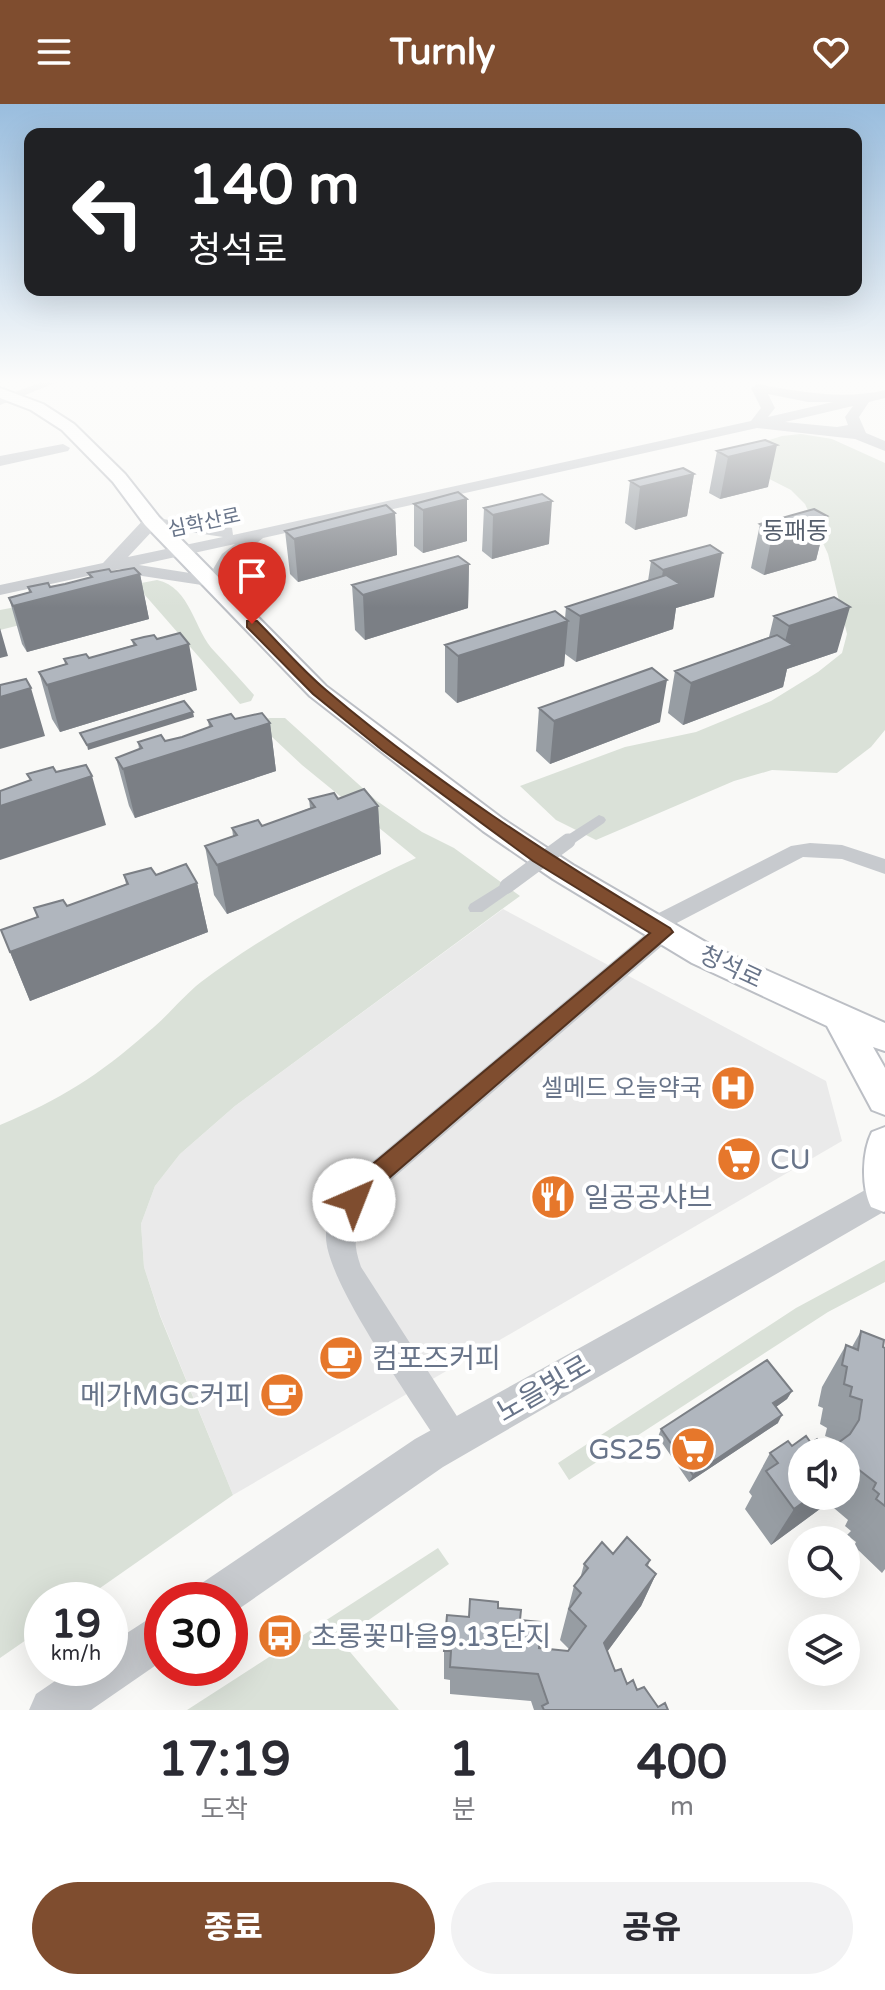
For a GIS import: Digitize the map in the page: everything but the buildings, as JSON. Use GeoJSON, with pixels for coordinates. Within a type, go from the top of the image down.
{"type":"FeatureCollection","features":[{"type":"Feature","properties":{"kind":"main road","name":"청석로"},"geometry":{"type":"LineString","coordinates":[[99,458],[119,478],[152,521],[215,582],[318,691],[493,825],[563,872],[703,955],[885,1038]]}},
{"type":"Feature","properties":{"kind":"main road"},"geometry":{"type":"LineString","coordinates":[[839,1017],[885,1100]]}},
{"type":"Feature","properties":{"kind":"main road"},"geometry":{"type":"LineString","coordinates":[[884,1195],[885,1143]]}},
{"type":"Feature","properties":{"kind":"street","name":"심학산로"},"geometry":{"type":"LineString","coordinates":[[0,590],[612,458]]}},
{"type":"Feature","properties":{"kind":"street"},"geometry":{"type":"LineString","coordinates":[[105,566],[132,545],[152,521],[197,530],[261,533]]}},
{"type":"Feature","properties":{"kind":"street"},"geometry":{"type":"LineString","coordinates":[[105,566],[215,582],[228,558],[261,533]]}},
{"type":"Feature","properties":{"kind":"street"},"geometry":{"type":"LineString","coordinates":[[476,908],[599,820]]}},
{"type":"Feature","properties":{"kind":"street"},"geometry":{"type":"LineString","coordinates":[[455,1438],[349,1274],[338,1247],[342,1214],[365,1185],[658,929],[798,851],[820,847],[842,850],[885,867]]}},
{"type":"Feature","properties":{"kind":"street","name":"노을빛로"},"geometry":{"type":"LineString","coordinates":[[241,1582],[455,1438],[884,1195]]}},
{"type":"Feature","properties":{"kind":"street"},"geometry":{"type":"LineString","coordinates":[[52,1710],[144,1647]]}},
{"type":"Feature","properties":{"kind":"shaded area"},"geometry":{"type":"Polygon","coordinates":[[[728,458],[874,458],[885,463],[885,730],[871,747],[837,773],[772,770],[734,781],[596,840],[556,820],[520,786],[625,747],[696,732],[771,701],[842,653],[847,634],[828,554],[805,504],[791,490],[728,458]]]}},
{"type":"Feature","properties":{"kind":"shaded area"},"geometry":{"type":"Polygon","coordinates":[[[157,580],[168,584],[185,600],[208,643],[254,695],[251,701],[240,704],[144,594],[0,630],[0,610],[157,580]]]}},
{"type":"Feature","properties":{"kind":"shaded area"},"geometry":{"type":"Polygon","coordinates":[[[285,718],[377,801],[422,832],[454,848],[520,896],[235,1106],[180,1154],[155,1186],[141,1224],[144,1267],[160,1316],[233,1495],[109,1582],[24,1582],[24,1641],[0,1658],[0,1125],[42,1106],[95,1074],[130,1048],[201,982],[252,946],[333,899],[416,858],[302,765],[256,722],[285,718]]]}},
{"type":"Feature","properties":{"kind":"shaded area"},"geometry":{"type":"Polygon","coordinates":[[[503,909],[826,1081],[842,1141],[233,1495],[160,1315],[144,1267],[141,1224],[155,1186],[180,1154],[235,1106],[503,909]]]}},
{"type":"Feature","properties":{"kind":"shaded area"},"geometry":{"type":"Polygon","coordinates":[[[885,1260],[885,1282],[828,1312],[569,1480],[558,1463],[796,1308],[885,1260]]]}},
{"type":"Feature","properties":{"kind":"shaded area"},"geometry":{"type":"Polygon","coordinates":[[[438,1548],[449,1564],[340,1640],[399,1710],[187,1710],[224,1686],[248,1686],[248,1671],[438,1548]]]}},
{"type":"Feature","properties":{"kind":"place","name":"셀메드 오늘약국"},"geometry":{"type":"Point","coordinates":[733,1088]}},
{"type":"Feature","properties":{"kind":"place","name":"CU"},"geometry":{"type":"Point","coordinates":[739,1159]}},
{"type":"Feature","properties":{"kind":"place","name":"일공공샤브"},"geometry":{"type":"Point","coordinates":[553,1197]}},
{"type":"Feature","properties":{"kind":"place","name":"컴포즈커피"},"geometry":{"type":"Point","coordinates":[341,1358]}},
{"type":"Feature","properties":{"kind":"place","name":"메가MGC커피"},"geometry":{"type":"Point","coordinates":[282,1395]}},
{"type":"Feature","properties":{"kind":"place","name":"GS25"},"geometry":{"type":"Point","coordinates":[693,1449]}},
{"type":"Feature","properties":{"kind":"place","name":"초롱꽃마을9.13단지"},"geometry":{"type":"Point","coordinates":[280,1636]}},
{"type":"Feature","properties":{"kind":"district","name":"동패동"},"geometry":{"type":"Point","coordinates":[795,531]}},
{"type":"Feature","properties":{"kind":"route"},"geometry":{"type":"LineString","coordinates":[[252,624],[318,691],[388,747],[539,857],[663,932],[365,1185],[354,1200]]}}]}
